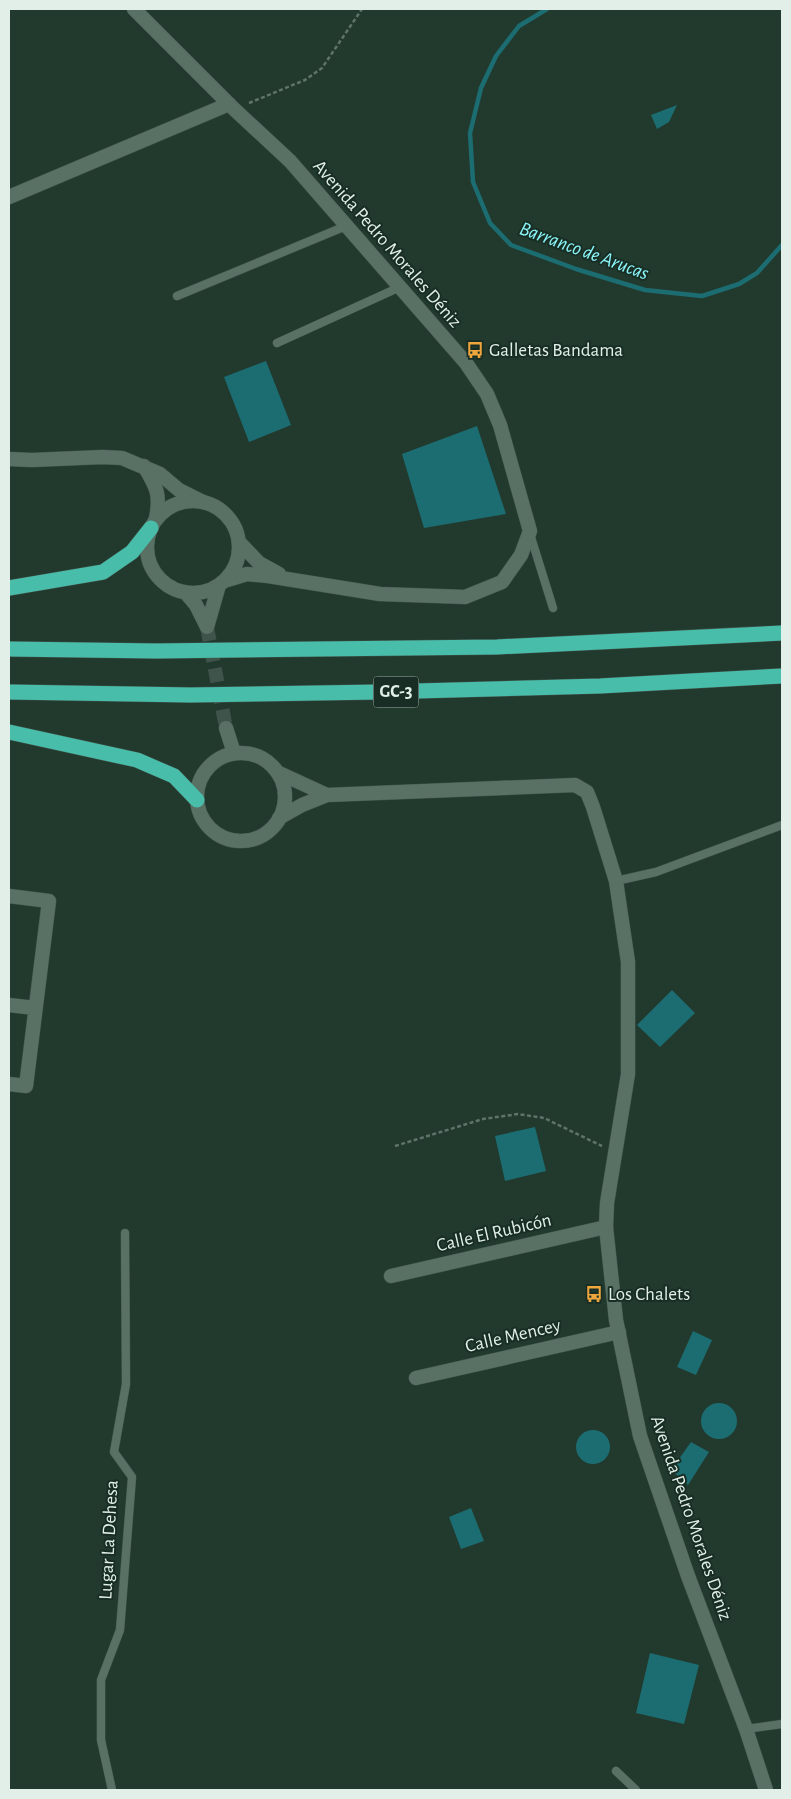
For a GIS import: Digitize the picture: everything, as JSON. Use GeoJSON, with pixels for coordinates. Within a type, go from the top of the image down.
{"type":"FeatureCollection","features":[{"type":"Feature","properties":{"kind":"highway"},"geometry":{"type":"LineString","coordinates":[[9,588],[103,572],[132,552],[153,523]]}},
{"type":"Feature","properties":{"kind":"highway","name":"GC-3"},"geometry":{"type":"LineString","coordinates":[[9,649],[157,651],[467,647],[782,633]]}},
{"type":"Feature","properties":{"kind":"highway","name":"GC-3"},"geometry":{"type":"LineString","coordinates":[[9,692],[191,695],[408,692],[600,686],[782,676]]}},
{"type":"Feature","properties":{"kind":"highway"},"geometry":{"type":"LineString","coordinates":[[9,732],[137,760],[174,776],[197,800]]}},
{"type":"Feature","properties":{"kind":"street","name":"Avenida Pedro Morales Déniz"},"geometry":{"type":"LineString","coordinates":[[134,9],[231,106],[290,161],[466,363],[487,394],[500,425],[530,531]]}},
{"type":"Feature","properties":{"kind":"street"},"geometry":{"type":"LineString","coordinates":[[9,197],[231,106]]}},
{"type":"Feature","properties":{"kind":"street"},"geometry":{"type":"LineString","coordinates":[[9,459],[32,460],[102,456],[122,458],[160,474],[179,490],[217,507],[228,516],[236,528],[239,542],[238,556],[233,570],[222,583],[207,627],[196,605],[185,592]]}},
{"type":"Feature","properties":{"kind":"street"},"geometry":{"type":"LineString","coordinates":[[144,466],[156,485],[159,503],[147,542],[148,556],[152,569],[160,580],[172,588],[185,592],[196,593],[208,590],[247,574],[284,577],[380,594],[465,597],[502,582],[521,555],[530,531]]}},
{"type":"Feature","properties":{"kind":"street"},"geometry":{"type":"LineString","coordinates":[[153,523],[166,509],[178,503],[190,501],[204,502]]}},
{"type":"Feature","properties":{"kind":"street"},"geometry":{"type":"LineString","coordinates":[[239,542],[259,563],[284,577]]}},
{"type":"Feature","properties":{"kind":"street"},"geometry":{"type":"LineString","coordinates":[[226,728],[234,754]]}},
{"type":"Feature","properties":{"kind":"street"},"geometry":{"type":"LineString","coordinates":[[246,753],[258,756],[269,763],[277,772],[285,794],[284,807],[279,818],[270,829],[259,837],[231,840],[218,834],[208,826],[200,814],[197,800],[198,787],[202,775],[221,758],[246,753]]}},
{"type":"Feature","properties":{"kind":"street"},"geometry":{"type":"LineString","coordinates":[[277,772],[327,795]]}},
{"type":"Feature","properties":{"kind":"street","name":"Avenida Pedro Morales Déniz"},"geometry":{"type":"LineString","coordinates":[[327,795],[576,785],[587,792],[616,881],[628,962],[628,1074],[614,1152],[607,1203],[606,1227],[618,1332],[640,1436],[688,1576],[746,1729],[766,1790]]}},
{"type":"Feature","properties":{"kind":"street"},"geometry":{"type":"LineString","coordinates":[[279,818],[302,804],[327,795]]}},
{"type":"Feature","properties":{"kind":"street"},"geometry":{"type":"LineString","coordinates":[[9,896],[49,900],[26,1086],[9,1084]]}},
{"type":"Feature","properties":{"kind":"street"},"geometry":{"type":"LineString","coordinates":[[9,1004],[36,1008]]}},
{"type":"Feature","properties":{"kind":"street","name":"Calle El Rubicón"},"geometry":{"type":"LineString","coordinates":[[391,1276],[606,1227]]}},
{"type":"Feature","properties":{"kind":"street","name":"Calle Mencey"},"geometry":{"type":"LineString","coordinates":[[416,1378],[618,1332]]}},
{"type":"Feature","properties":{"kind":"lane"},"geometry":{"type":"LineString","coordinates":[[177,296],[346,226]]}},
{"type":"Feature","properties":{"kind":"lane"},"geometry":{"type":"LineString","coordinates":[[277,343],[400,287]]}},
{"type":"Feature","properties":{"kind":"lane","name":"Avenida Pedro Morales Déniz"},"geometry":{"type":"LineString","coordinates":[[530,531],[552,608]]}},
{"type":"Feature","properties":{"kind":"lane"},"geometry":{"type":"LineString","coordinates":[[616,881],[656,872],[782,825]]}},
{"type":"Feature","properties":{"kind":"lane","name":"Lugar La Dehesa"},"geometry":{"type":"LineString","coordinates":[[112,1790],[102,1740],[101,1680],[120,1630],[132,1477],[114,1452],[126,1384],[125,1233]]}},
{"type":"Feature","properties":{"kind":"lane"},"geometry":{"type":"LineString","coordinates":[[746,1729],[782,1724]]}},
{"type":"Feature","properties":{"kind":"lane"},"geometry":{"type":"LineString","coordinates":[[616,1771],[636,1790]]}},
{"type":"Feature","properties":{"kind":"path"},"geometry":{"type":"LineString","coordinates":[[231,106],[305,80],[322,68],[362,9]]}},
{"type":"Feature","properties":{"kind":"path"},"geometry":{"type":"LineString","coordinates":[[395,1146],[483,1119],[518,1114],[544,1118],[614,1152]]}},
{"type":"Feature","properties":{"kind":"water"},"geometry":{"type":"Polygon","coordinates":[[[677,105],[669,122],[657,129],[651,115],[677,105]]]}},
{"type":"Feature","properties":{"kind":"water"},"geometry":{"type":"Polygon","coordinates":[[[266,361],[291,425],[249,442],[224,377],[266,361]]]}},
{"type":"Feature","properties":{"kind":"water"},"geometry":{"type":"Polygon","coordinates":[[[477,426],[506,514],[424,528],[402,454],[477,426]]]}},
{"type":"Feature","properties":{"kind":"water"},"geometry":{"type":"Polygon","coordinates":[[[672,990],[695,1013],[660,1047],[637,1025],[672,990]]]}},
{"type":"Feature","properties":{"kind":"water"},"geometry":{"type":"Polygon","coordinates":[[[535,1127],[546,1171],[505,1181],[495,1136],[535,1127]]]}},
{"type":"Feature","properties":{"kind":"water"},"geometry":{"type":"Polygon","coordinates":[[[693,1331],[712,1340],[696,1375],[677,1367],[693,1331]]]}},
{"type":"Feature","properties":{"kind":"water"},"geometry":{"type":"Polygon","coordinates":[[[719,1403],[726,1404],[732,1408],[736,1414],[736,1428],[732,1434],[726,1438],[719,1439],[712,1438],[706,1434],[702,1428],[701,1421],[702,1414],[706,1408],[712,1404],[719,1403]]]}},
{"type":"Feature","properties":{"kind":"water"},"geometry":{"type":"Polygon","coordinates":[[[593,1430],[600,1431],[605,1435],[609,1440],[609,1454],[605,1459],[600,1463],[593,1464],[586,1463],[581,1459],[577,1454],[576,1447],[577,1440],[581,1435],[586,1431],[593,1430]]]}},
{"type":"Feature","properties":{"kind":"water"},"geometry":{"type":"Polygon","coordinates":[[[691,1442],[709,1452],[688,1485],[671,1470],[691,1442]]]}},
{"type":"Feature","properties":{"kind":"water"},"geometry":{"type":"Polygon","coordinates":[[[471,1508],[484,1541],[461,1549],[449,1517],[471,1508]]]}},
{"type":"Feature","properties":{"kind":"water"},"geometry":{"type":"Polygon","coordinates":[[[650,1653],[699,1665],[684,1724],[636,1713],[650,1653]]]}},
{"type":"Feature","properties":{"kind":"waterway","name":"Barranco de Arucas"},"geometry":{"type":"LineString","coordinates":[[547,9],[519,26],[496,56],[481,88],[470,133],[473,182],[490,223],[511,245],[576,269],[645,290],[702,296],[739,284],[757,273],[782,245]]}},
{"type":"Feature","properties":{"kind":"tunnel"},"geometry":{"type":"LineString","coordinates":[[207,627],[226,728]]}},
{"type":"Feature","properties":{"kind":"place","name":"Galletas Bandama"},"geometry":{"type":"Point","coordinates":[475,350]}},
{"type":"Feature","properties":{"kind":"place","name":"Los Chalets"},"geometry":{"type":"Point","coordinates":[594,1294]}}]}
